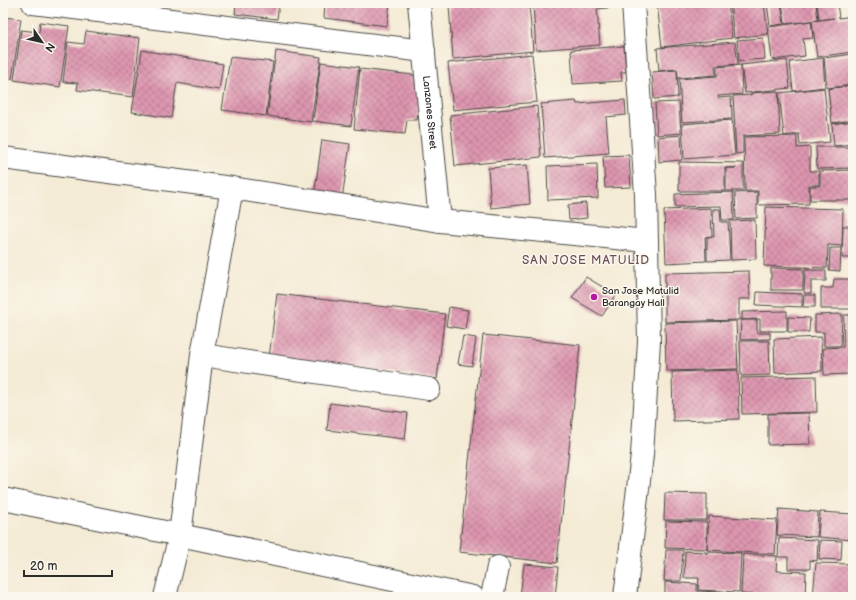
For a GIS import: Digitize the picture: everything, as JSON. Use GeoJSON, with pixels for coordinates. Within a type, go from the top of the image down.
{"type":"FeatureCollection","features":[{"type":"Feature","properties":{"kind":"street"},"geometry":{"type":"LineString","coordinates":[[33,3],[424,51]]}},
{"type":"Feature","properties":{"kind":"street","name":"Lanzones Street"},"geometry":{"type":"LineString","coordinates":[[419,3],[440,222]]}},
{"type":"Feature","properties":{"kind":"street"},"geometry":{"type":"LineString","coordinates":[[625,597],[642,455],[649,341],[646,195],[633,3]]}},
{"type":"Feature","properties":{"kind":"street"},"geometry":{"type":"LineString","coordinates":[[3,158],[232,188],[440,222],[647,241]]}},
{"type":"Feature","properties":{"kind":"street"},"geometry":{"type":"LineString","coordinates":[[166,597],[180,535],[202,355],[232,188]]}},
{"type":"Feature","properties":{"kind":"street"},"geometry":{"type":"LineString","coordinates":[[202,355],[429,389]]}},
{"type":"Feature","properties":{"kind":"street"},"geometry":{"type":"LineString","coordinates":[[3,500],[180,535],[473,597]]}},
{"type":"Feature","properties":{"kind":"street"},"geometry":{"type":"LineString","coordinates":[[492,597],[498,567]]}},
{"type":"Feature","properties":{"kind":"building"},"geometry":{"type":"Polygon","coordinates":[[[236,3],[279,3],[277,19],[235,14],[236,3]]]}},
{"type":"Feature","properties":{"kind":"building"},"geometry":{"type":"Polygon","coordinates":[[[325,3],[390,3],[387,26],[324,18],[325,3]]]}},
{"type":"Feature","properties":{"kind":"building"},"geometry":{"type":"Polygon","coordinates":[[[485,3],[529,3],[533,51],[453,59],[449,6],[485,3]]]}},
{"type":"Feature","properties":{"kind":"building"},"geometry":{"type":"Polygon","coordinates":[[[533,3],[617,3],[617,7],[597,9],[600,45],[536,50],[533,3]]]}},
{"type":"Feature","properties":{"kind":"building"},"geometry":{"type":"Polygon","coordinates":[[[657,3],[728,3],[732,38],[662,47],[657,3]]]}},
{"type":"Feature","properties":{"kind":"building"},"geometry":{"type":"Polygon","coordinates":[[[730,3],[764,3],[768,34],[734,38],[730,3]]]}},
{"type":"Feature","properties":{"kind":"building"},"geometry":{"type":"Polygon","coordinates":[[[767,3],[781,3],[784,24],[770,26],[767,3]]]}},
{"type":"Feature","properties":{"kind":"building"},"geometry":{"type":"Polygon","coordinates":[[[782,3],[816,3],[818,20],[785,24],[782,3]]]}},
{"type":"Feature","properties":{"kind":"building"},"geometry":{"type":"Polygon","coordinates":[[[817,3],[837,3],[839,18],[853,16],[853,37],[851,37],[852,52],[817,57],[812,21],[834,18],[819,20],[817,3]]]}},
{"type":"Feature","properties":{"kind":"building"},"geometry":{"type":"Polygon","coordinates":[[[3,17],[21,19],[12,79],[3,78],[3,17]]]}},
{"type":"Feature","properties":{"kind":"building"},"geometry":{"type":"Polygon","coordinates":[[[811,21],[813,38],[803,39],[805,56],[772,60],[768,27],[811,21]]]}},
{"type":"Feature","properties":{"kind":"building"},"geometry":{"type":"Polygon","coordinates":[[[40,22],[69,26],[60,87],[14,80],[21,30],[39,32],[40,22]]]}},
{"type":"Feature","properties":{"kind":"building"},"geometry":{"type":"Polygon","coordinates":[[[86,31],[140,38],[133,97],[77,90],[78,83],[63,82],[68,42],[84,44],[86,31]]]}},
{"type":"Feature","properties":{"kind":"building"},"geometry":{"type":"Polygon","coordinates":[[[763,38],[765,59],[739,61],[737,40],[763,38]]]}},
{"type":"Feature","properties":{"kind":"building"},"geometry":{"type":"Polygon","coordinates":[[[735,42],[738,64],[715,66],[716,75],[678,78],[677,69],[659,71],[657,48],[735,42]]]}},
{"type":"Feature","properties":{"kind":"building"},"geometry":{"type":"Polygon","coordinates":[[[624,46],[626,72],[621,72],[622,81],[573,84],[571,50],[624,46]]]}},
{"type":"Feature","properties":{"kind":"building"},"geometry":{"type":"Polygon","coordinates":[[[142,50],[223,64],[219,90],[177,83],[171,118],[132,112],[142,50]]]}},
{"type":"Feature","properties":{"kind":"building"},"geometry":{"type":"Polygon","coordinates":[[[276,51],[321,57],[311,122],[267,116],[276,51]]]}},
{"type":"Feature","properties":{"kind":"building"},"geometry":{"type":"Polygon","coordinates":[[[532,54],[537,102],[453,110],[448,63],[532,54]]]}},
{"type":"Feature","properties":{"kind":"building"},"geometry":{"type":"Polygon","coordinates":[[[853,54],[853,85],[827,88],[824,58],[853,54]]]}},
{"type":"Feature","properties":{"kind":"building"},"geometry":{"type":"Polygon","coordinates":[[[230,57],[273,62],[266,116],[222,110],[230,57]]]}},
{"type":"Feature","properties":{"kind":"building"},"geometry":{"type":"Polygon","coordinates":[[[823,58],[825,87],[793,91],[790,62],[823,58]]]}},
{"type":"Feature","properties":{"kind":"building"},"geometry":{"type":"Polygon","coordinates":[[[787,60],[790,88],[745,93],[741,65],[787,60]]]}},
{"type":"Feature","properties":{"kind":"building"},"geometry":{"type":"Polygon","coordinates":[[[321,62],[359,67],[351,126],[313,121],[321,62]]]}},
{"type":"Feature","properties":{"kind":"building"},"geometry":{"type":"Polygon","coordinates":[[[741,65],[742,94],[718,96],[718,98],[731,97],[732,119],[682,122],[679,79],[717,76],[717,67],[741,65]]]}},
{"type":"Feature","properties":{"kind":"building"},"geometry":{"type":"Polygon","coordinates":[[[360,69],[422,76],[417,120],[407,120],[405,134],[354,129],[360,69]]]}},
{"type":"Feature","properties":{"kind":"building"},"geometry":{"type":"Polygon","coordinates":[[[677,70],[678,97],[654,99],[652,72],[677,70]]]}},
{"type":"Feature","properties":{"kind":"building"},"geometry":{"type":"Polygon","coordinates":[[[853,85],[853,120],[832,123],[828,89],[853,85]]]}},
{"type":"Feature","properties":{"kind":"building"},"geometry":{"type":"Polygon","coordinates":[[[824,88],[830,142],[800,145],[799,134],[784,136],[779,93],[824,88]]]}},
{"type":"Feature","properties":{"kind":"building"},"geometry":{"type":"Polygon","coordinates":[[[778,91],[780,134],[743,136],[743,153],[736,154],[733,96],[778,91]]]}},
{"type":"Feature","properties":{"kind":"building"},"geometry":{"type":"Polygon","coordinates":[[[625,100],[626,115],[606,117],[609,153],[545,158],[541,104],[576,101],[577,104],[625,100]]]}},
{"type":"Feature","properties":{"kind":"building"},"geometry":{"type":"Polygon","coordinates":[[[679,102],[681,133],[657,135],[655,103],[679,102]]]}},
{"type":"Feature","properties":{"kind":"building"},"geometry":{"type":"Polygon","coordinates":[[[537,106],[541,157],[455,166],[450,115],[537,106]]]}},
{"type":"Feature","properties":{"kind":"building"},"geometry":{"type":"Polygon","coordinates":[[[732,120],[735,155],[684,159],[682,124],[732,120]]]}},
{"type":"Feature","properties":{"kind":"building"},"geometry":{"type":"Polygon","coordinates":[[[853,121],[853,144],[834,146],[832,124],[853,121]]]}},
{"type":"Feature","properties":{"kind":"building"},"geometry":{"type":"Polygon","coordinates":[[[681,135],[682,160],[659,162],[658,137],[681,135]]]}},
{"type":"Feature","properties":{"kind":"building"},"geometry":{"type":"Polygon","coordinates":[[[797,136],[797,148],[810,147],[810,171],[819,171],[819,185],[809,185],[809,204],[758,205],[758,191],[745,191],[744,137],[797,136]]]}},
{"type":"Feature","properties":{"kind":"building"},"geometry":{"type":"Polygon","coordinates":[[[322,140],[350,144],[342,199],[314,196],[322,140]]]}},
{"type":"Feature","properties":{"kind":"building"},"geometry":{"type":"Polygon","coordinates":[[[816,147],[853,147],[853,168],[817,169],[816,147]]]}},
{"type":"Feature","properties":{"kind":"building"},"geometry":{"type":"Polygon","coordinates":[[[629,155],[631,187],[605,188],[603,156],[629,155]]]}},
{"type":"Feature","properties":{"kind":"building"},"geometry":{"type":"Polygon","coordinates":[[[679,162],[743,163],[743,191],[726,191],[725,168],[725,191],[679,191],[679,162]]]}},
{"type":"Feature","properties":{"kind":"building"},"geometry":{"type":"Polygon","coordinates":[[[597,164],[598,198],[548,200],[547,166],[597,164]]]}},
{"type":"Feature","properties":{"kind":"building"},"geometry":{"type":"Polygon","coordinates":[[[527,165],[530,204],[491,208],[488,168],[527,165]]]}},
{"type":"Feature","properties":{"kind":"building"},"geometry":{"type":"Polygon","coordinates":[[[853,170],[853,200],[810,200],[810,186],[820,186],[820,171],[853,170]]]}},
{"type":"Feature","properties":{"kind":"building"},"geometry":{"type":"Polygon","coordinates":[[[733,192],[734,220],[722,220],[721,206],[675,207],[675,194],[733,192]]]}},
{"type":"Feature","properties":{"kind":"building"},"geometry":{"type":"Polygon","coordinates":[[[757,192],[757,218],[736,219],[735,193],[757,192]]]}},
{"type":"Feature","properties":{"kind":"building"},"geometry":{"type":"Polygon","coordinates":[[[586,203],[587,218],[569,220],[568,205],[586,203]]]}},
{"type":"Feature","properties":{"kind":"building"},"geometry":{"type":"Polygon","coordinates":[[[766,207],[843,209],[842,246],[828,245],[827,268],[764,266],[766,207]]]}},
{"type":"Feature","properties":{"kind":"building"},"geometry":{"type":"Polygon","coordinates":[[[711,208],[712,236],[705,237],[706,261],[666,263],[664,210],[711,208]]]}},
{"type":"Feature","properties":{"kind":"building"},"geometry":{"type":"Polygon","coordinates":[[[713,209],[720,209],[721,222],[728,222],[730,260],[707,261],[707,237],[714,237],[713,209]]]}},
{"type":"Feature","properties":{"kind":"building"},"geometry":{"type":"Polygon","coordinates":[[[755,220],[756,259],[731,260],[730,221],[755,220]]]}},
{"type":"Feature","properties":{"kind":"building"},"geometry":{"type":"Polygon","coordinates":[[[843,226],[853,226],[853,258],[842,258],[843,226]]]}},
{"type":"Feature","properties":{"kind":"building"},"geometry":{"type":"Polygon","coordinates":[[[830,248],[841,248],[840,271],[829,270],[830,248]]]}},
{"type":"Feature","properties":{"kind":"building"},"geometry":{"type":"Polygon","coordinates":[[[771,268],[803,269],[803,290],[771,290],[771,268]]]}},
{"type":"Feature","properties":{"kind":"building"},"geometry":{"type":"Polygon","coordinates":[[[805,270],[826,270],[826,281],[811,281],[811,293],[804,293],[805,270]]]}},
{"type":"Feature","properties":{"kind":"building"},"geometry":{"type":"Polygon","coordinates":[[[749,271],[750,299],[739,299],[739,320],[665,322],[665,273],[749,271]]]}},
{"type":"Feature","properties":{"kind":"building","name":"San Jose Matulid Barangay Hall"},"geometry":{"type":"Polygon","coordinates":[[[586,277],[616,295],[602,316],[572,298],[586,277]]]}},
{"type":"Feature","properties":{"kind":"building"},"geometry":{"type":"Polygon","coordinates":[[[834,279],[853,279],[853,309],[821,309],[821,288],[833,288],[834,279]]]}},
{"type":"Feature","properties":{"kind":"building"},"geometry":{"type":"Polygon","coordinates":[[[757,292],[802,294],[802,307],[756,305],[757,292]]]}},
{"type":"Feature","properties":{"kind":"building"},"geometry":{"type":"Polygon","coordinates":[[[277,294],[445,314],[437,379],[269,358],[277,294]]]}},
{"type":"Feature","properties":{"kind":"building"},"geometry":{"type":"Polygon","coordinates":[[[804,295],[815,295],[815,307],[803,307],[804,295]]]}},
{"type":"Feature","properties":{"kind":"building"},"geometry":{"type":"Polygon","coordinates":[[[449,307],[468,310],[465,329],[446,326],[449,307]]]}},
{"type":"Feature","properties":{"kind":"building"},"geometry":{"type":"Polygon","coordinates":[[[787,311],[787,331],[760,331],[760,319],[742,320],[742,312],[787,311]]]}},
{"type":"Feature","properties":{"kind":"building"},"geometry":{"type":"Polygon","coordinates":[[[842,314],[841,346],[824,346],[824,332],[815,332],[815,315],[842,314]]]}},
{"type":"Feature","properties":{"kind":"building"},"geometry":{"type":"Polygon","coordinates":[[[844,315],[853,315],[853,353],[849,353],[849,374],[824,375],[823,348],[843,347],[844,315]]]}},
{"type":"Feature","properties":{"kind":"building"},"geometry":{"type":"Polygon","coordinates":[[[788,317],[810,318],[809,332],[788,332],[788,317]]]}},
{"type":"Feature","properties":{"kind":"building"},"geometry":{"type":"Polygon","coordinates":[[[741,320],[757,320],[757,333],[770,333],[770,339],[740,340],[741,320]]]}},
{"type":"Feature","properties":{"kind":"building"},"geometry":{"type":"Polygon","coordinates":[[[736,321],[738,369],[666,371],[665,323],[736,321]]]}},
{"type":"Feature","properties":{"kind":"building"},"geometry":{"type":"Polygon","coordinates":[[[483,335],[580,345],[557,563],[459,552],[483,335]]]}},
{"type":"Feature","properties":{"kind":"building"},"geometry":{"type":"Polygon","coordinates":[[[463,336],[476,338],[472,366],[458,364],[463,336]]]}},
{"type":"Feature","properties":{"kind":"building"},"geometry":{"type":"Polygon","coordinates":[[[821,337],[822,371],[775,373],[774,339],[821,337]]]}},
{"type":"Feature","properties":{"kind":"building"},"geometry":{"type":"Polygon","coordinates":[[[740,341],[769,341],[770,375],[741,376],[740,341]]]}},
{"type":"Feature","properties":{"kind":"building"},"geometry":{"type":"Polygon","coordinates":[[[738,370],[739,419],[673,421],[672,372],[738,370]]]}},
{"type":"Feature","properties":{"kind":"building"},"geometry":{"type":"Polygon","coordinates":[[[816,376],[817,412],[742,414],[741,378],[816,376]]]}},
{"type":"Feature","properties":{"kind":"building"},"geometry":{"type":"Polygon","coordinates":[[[330,403],[408,413],[405,439],[327,430],[330,403]]]}},
{"type":"Feature","properties":{"kind":"building"},"geometry":{"type":"Polygon","coordinates":[[[809,413],[810,444],[768,445],[768,414],[809,413]]]}},
{"type":"Feature","properties":{"kind":"building"},"geometry":{"type":"Polygon","coordinates":[[[665,493],[707,494],[707,520],[664,520],[665,493]]]}},
{"type":"Feature","properties":{"kind":"building"},"geometry":{"type":"Polygon","coordinates":[[[779,509],[818,512],[817,537],[777,535],[779,509]]]}},
{"type":"Feature","properties":{"kind":"building"},"geometry":{"type":"Polygon","coordinates":[[[820,512],[853,514],[853,540],[818,537],[820,512]]]}},
{"type":"Feature","properties":{"kind":"building"},"geometry":{"type":"Polygon","coordinates":[[[709,516],[777,520],[775,554],[707,550],[709,516]]]}},
{"type":"Feature","properties":{"kind":"building"},"geometry":{"type":"Polygon","coordinates":[[[666,521],[707,522],[707,549],[665,548],[666,521]]]}},
{"type":"Feature","properties":{"kind":"building"},"geometry":{"type":"Polygon","coordinates":[[[779,538],[818,540],[817,561],[810,560],[810,569],[788,569],[788,557],[778,557],[779,538]]]}},
{"type":"Feature","properties":{"kind":"building"},"geometry":{"type":"Polygon","coordinates":[[[820,540],[842,541],[841,560],[819,559],[820,540]]]}},
{"type":"Feature","properties":{"kind":"building"},"geometry":{"type":"Polygon","coordinates":[[[666,550],[683,550],[681,581],[664,581],[666,550]]]}},
{"type":"Feature","properties":{"kind":"building"},"geometry":{"type":"Polygon","coordinates":[[[685,551],[706,552],[706,554],[707,552],[741,553],[739,592],[698,590],[699,578],[684,578],[685,551]]]}},
{"type":"Feature","properties":{"kind":"building"},"geometry":{"type":"Polygon","coordinates":[[[743,554],[777,556],[776,571],[806,572],[805,597],[741,594],[743,554]]]}},
{"type":"Feature","properties":{"kind":"building"},"geometry":{"type":"Polygon","coordinates":[[[816,563],[853,564],[852,597],[813,597],[816,563]]]}},
{"type":"Feature","properties":{"kind":"building"},"geometry":{"type":"Polygon","coordinates":[[[524,564],[558,567],[555,597],[520,597],[524,564]]]}},
{"type":"Feature","properties":{"kind":"building"},"geometry":{"type":"Polygon","coordinates":[[[665,582],[697,584],[697,591],[723,592],[723,597],[665,597],[665,582]]]}},
{"type":"Feature","properties":{"kind":"place","name":"San Jose Matulid Barangay Hall"},"geometry":{"type":"Point","coordinates":[594,297]}},
{"type":"Feature","properties":{"kind":"district","name":"SAN JOSE MATULID"},"geometry":{"type":"Point","coordinates":[586,260]}}]}
